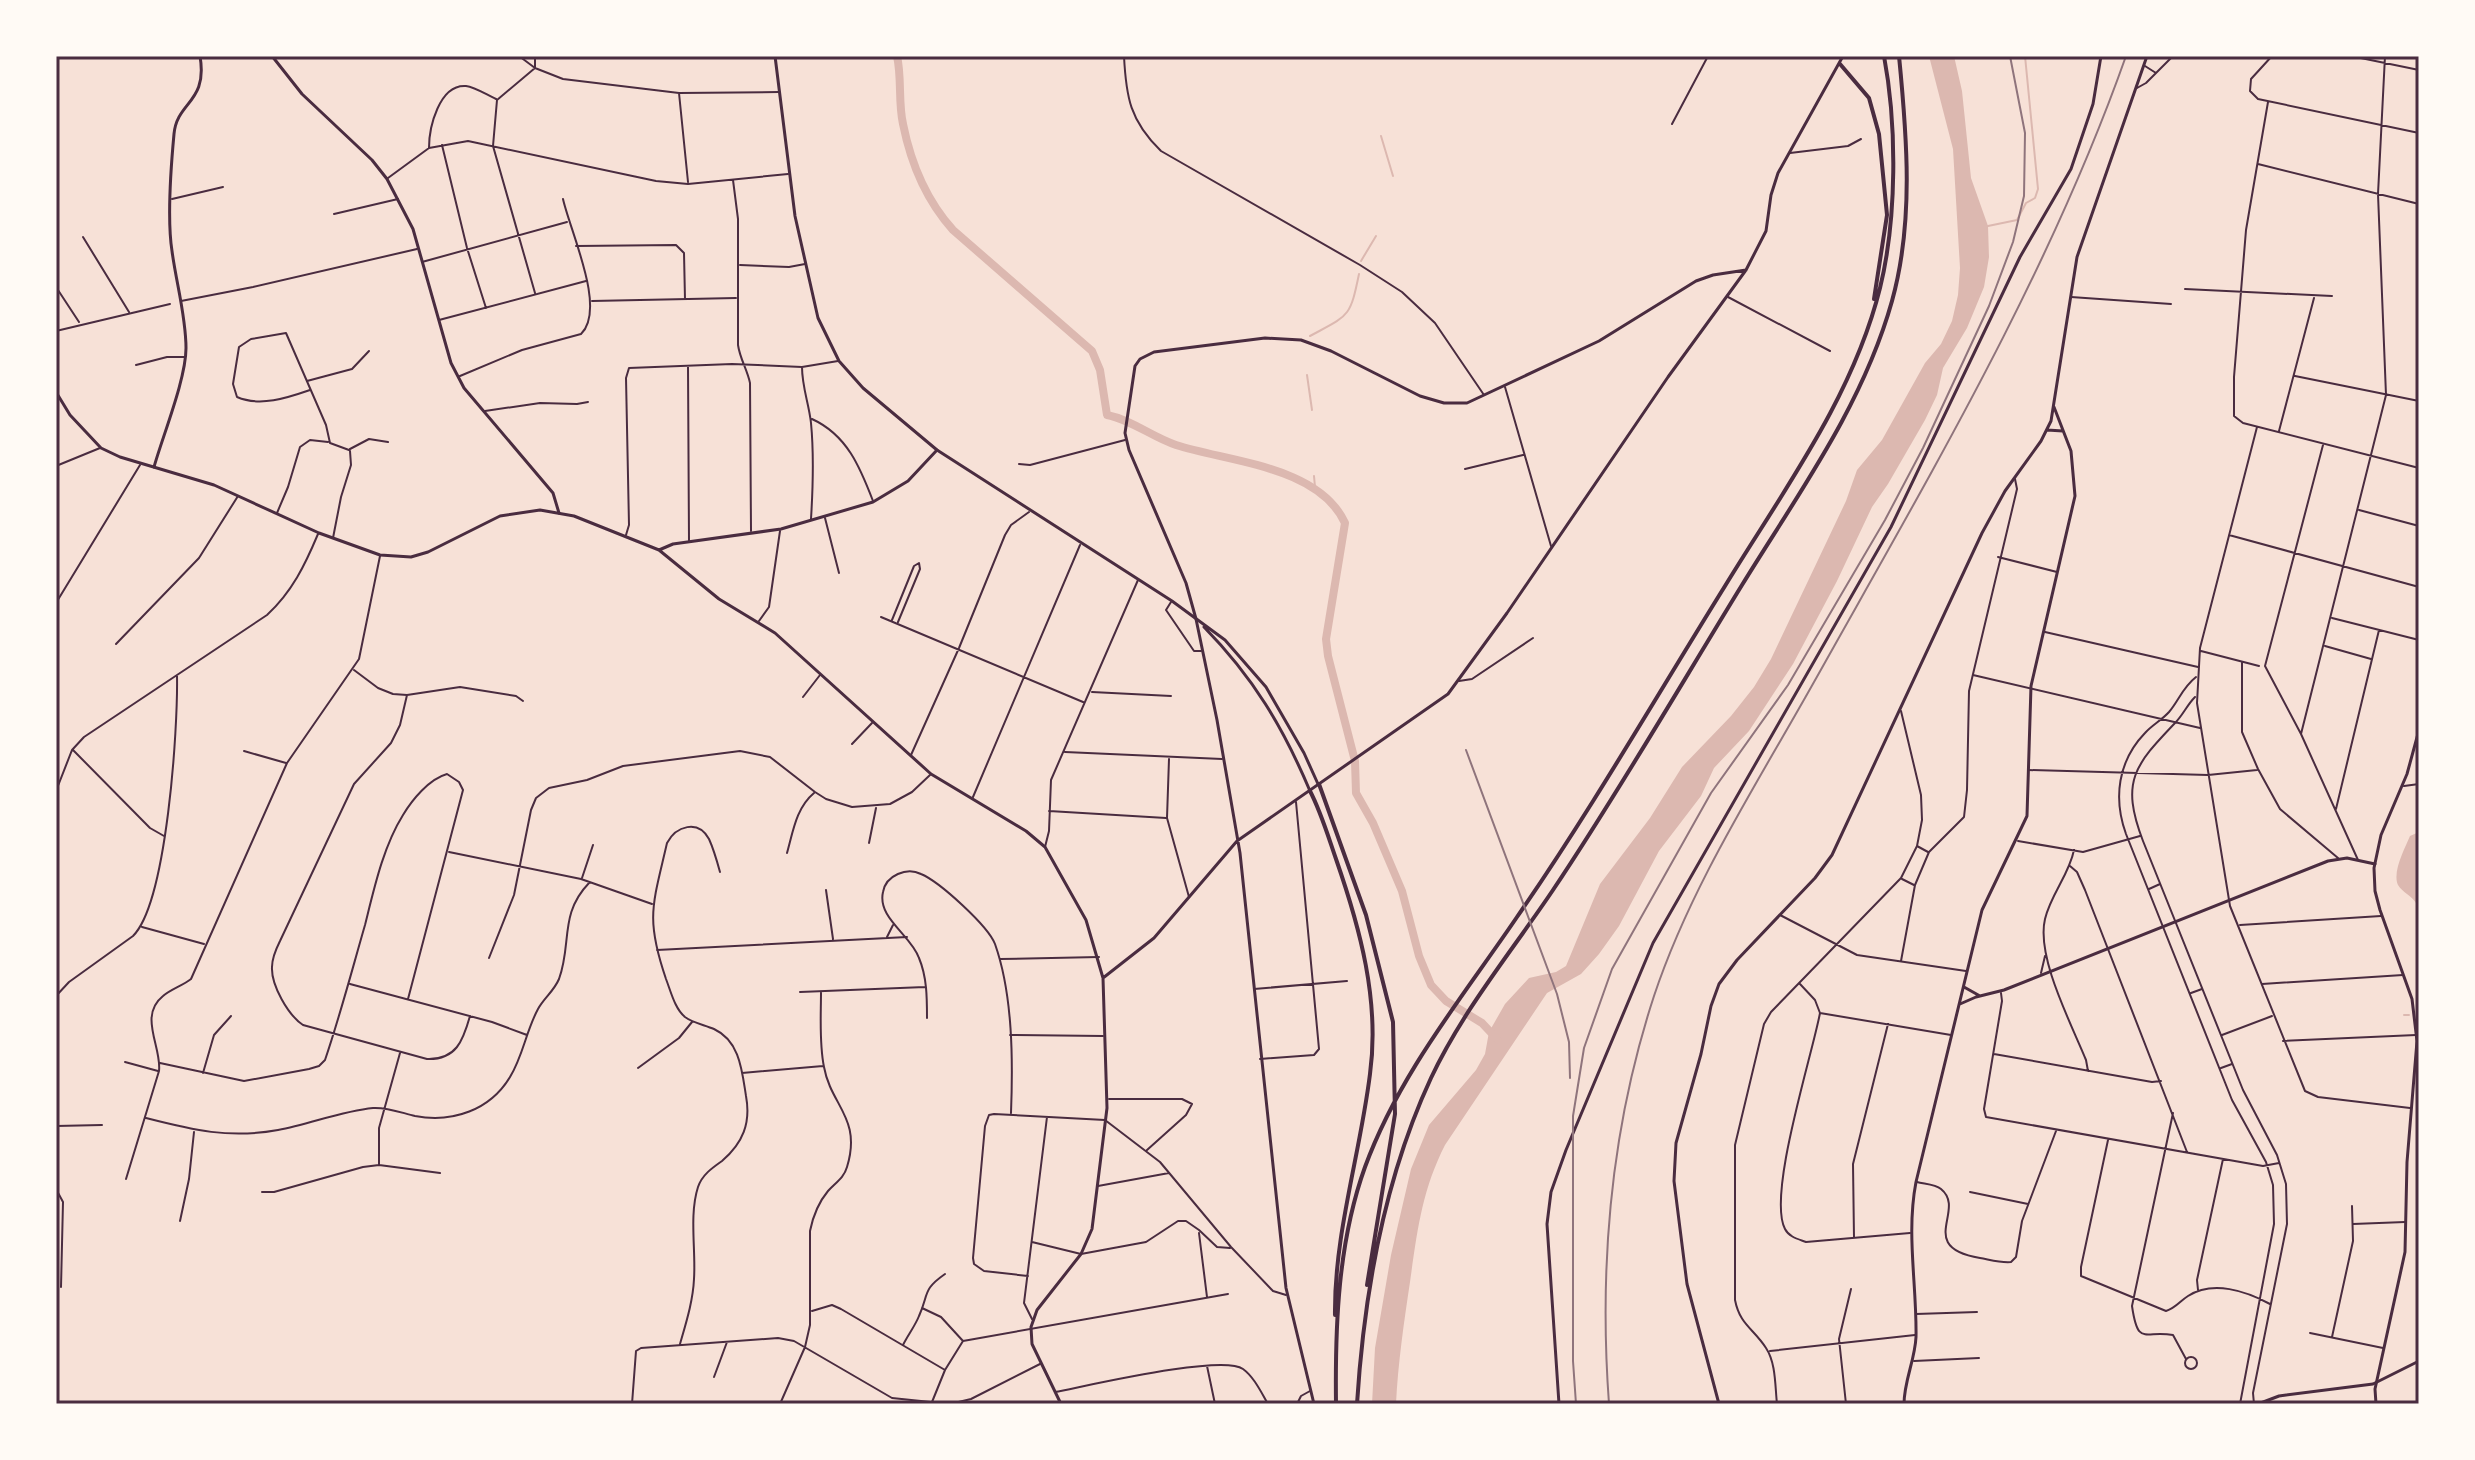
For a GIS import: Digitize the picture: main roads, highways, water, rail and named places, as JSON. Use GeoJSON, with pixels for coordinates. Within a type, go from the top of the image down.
{"type":"FeatureCollection","features":[{"type":"Feature","properties":{"kind":"highway"},"geometry":{"type":"LineString","coordinates":[[1336,1404],[1340,1287],[1351,1215],[1365,1168],[1384,1122],[1412,1069],[1532,896],[1820,430],[1845,383],[1867,330],[1880,288],[1892,219],[1890,104],[1884,56]]}},
{"type":"Feature","properties":{"kind":"highway"},"geometry":{"type":"LineString","coordinates":[[1366,1312],[1383,1224],[1407,1139],[1431,1079],[1477,999],[1599,818],[1832,438],[1863,379],[1892,301],[1902,243],[1907,192],[1898,56]]}},
{"type":"Feature","properties":{"kind":"highway"},"geometry":{"type":"LineString","coordinates":[[1840,64],[1869,98],[1876,115],[1885,186],[1887,215],[1867,330]]}},
{"type":"Feature","properties":{"kind":"highway"},"geometry":{"type":"LineString","coordinates":[[1319,784],[1366,915],[1393,1022],[1395,1114],[1370,1264],[1357,1404]]}},
{"type":"Feature","properties":{"kind":"highway"},"geometry":{"type":"LineString","coordinates":[[1310,791],[1356,921],[1369,991],[1373,1035],[1367,1095],[1339,1247],[1335,1304],[1337,1335]]}},
{"type":"Feature","properties":{"kind":"main road"},"geometry":{"type":"LineString","coordinates":[[154,467],[185,357],[170,234],[176,124],[199,89],[200,56]]}},
{"type":"Feature","properties":{"kind":"main road"},"geometry":{"type":"LineString","coordinates":[[272,56],[304,97],[372,160],[387,179],[413,229],[451,363],[458,377],[553,493],[559,513]]}},
{"type":"Feature","properties":{"kind":"main road"},"geometry":{"type":"LineString","coordinates":[[775,56],[788,174],[806,264],[818,318],[839,361],[863,388],[937,450],[1172,601],[1225,640],[1266,687],[1319,784]]}},
{"type":"Feature","properties":{"kind":"main road"},"geometry":{"type":"LineString","coordinates":[[1103,978],[1154,938],[1237,841],[1448,694],[1746,270],[1766,231],[1778,173],[1843,56]]}},
{"type":"Feature","properties":{"kind":"main road"},"geometry":{"type":"LineString","coordinates":[[1559,1404],[1547,1218],[1553,1186],[1578,1119],[1653,943],[1883,540],[2020,257],[2071,169],[2093,104],[2101,56]]}},
{"type":"Feature","properties":{"kind":"main road"},"geometry":{"type":"LineString","coordinates":[[1719,1404],[1687,1284],[1674,1187],[1674,1153],[1716,990],[1730,968],[1815,878],[1832,855],[1980,537],[2014,478],[2047,430],[2054,407],[2079,250],[2147,56]]}},
{"type":"Feature","properties":{"kind":"main road"},"geometry":{"type":"LineString","coordinates":[[1314,1404],[1287,1295],[1237,841],[1203,650],[1180,566],[1126,440],[1135,366],[1146,354],[1283,337],[1314,343],[1433,401],[1467,403],[1633,323],[1696,281],[1737,269],[1746,270]]}},
{"type":"Feature","properties":{"kind":"main road"},"geometry":{"type":"LineString","coordinates":[[56,392],[86,435],[101,448],[239,495],[319,533],[380,555],[411,557],[428,552],[500,516],[540,510],[559,513],[626,535],[659,550],[719,599],[759,621],[931,774],[1026,831],[1045,847],[1086,920],[1103,978],[1106,1098],[1092,1229],[1081,1254],[1032,1320],[1030,1328],[1031,1342],[1061,1404]]}},
{"type":"Feature","properties":{"kind":"main road"},"geometry":{"type":"LineString","coordinates":[[1904,1404],[1916,1335],[1911,1233],[1916,1182],[1985,900],[2027,816],[2031,688],[2076,487],[2073,461],[2054,407]]}},
{"type":"Feature","properties":{"kind":"main road"},"geometry":{"type":"LineString","coordinates":[[2047,430],[2063,431]]}},
{"type":"Feature","properties":{"kind":"main road"},"geometry":{"type":"LineString","coordinates":[[659,550],[689,542],[781,529],[873,502],[908,481],[937,450]]}},
{"type":"Feature","properties":{"kind":"main road"},"geometry":{"type":"LineString","coordinates":[[1196,619],[1240,665],[1258,690],[1291,748],[1310,791]]}},
{"type":"Feature","properties":{"kind":"main road"},"geometry":{"type":"LineString","coordinates":[[2376,1404],[2377,1382],[2404,1258],[2417,1035],[2404,974],[2375,891],[2375,864],[2381,835],[2403,786],[2419,730]]}},
{"type":"Feature","properties":{"kind":"main road"},"geometry":{"type":"LineString","coordinates":[[1960,1004],[2001,992],[2339,858],[2375,864]]}},
{"type":"Feature","properties":{"kind":"main road"},"geometry":{"type":"LineString","coordinates":[[1964,987],[1980,996]]}},
{"type":"Feature","properties":{"kind":"main road"},"geometry":{"type":"LineString","coordinates":[[2256,1404],[2282,1396],[2377,1382],[2419,1361]]}},
{"type":"Feature","properties":{"kind":"waterway"},"geometry":{"type":"LineString","coordinates":[[897,56],[903,124],[910,153],[927,194],[953,230],[1092,351],[1100,370],[1107,415],[1176,445],[1246,462],[1294,478],[1315,489],[1332,504],[1345,523],[1326,639],[1355,761],[1356,793],[1373,823],[1402,891],[1419,956],[1431,985],[1446,1001],[1482,1023],[1497,1039]]}},
{"type":"Feature","properties":{"kind":"waterway"},"geometry":{"type":"LineString","coordinates":[[1988,226],[2017,220],[2026,203],[2035,198],[2038,189],[2025,56]]}},
{"type":"Feature","properties":{"kind":"waterway"},"geometry":{"type":"LineString","coordinates":[[1381,136],[1393,176]]}},
{"type":"Feature","properties":{"kind":"waterway"},"geometry":{"type":"LineString","coordinates":[[1361,261],[1376,236]]}},
{"type":"Feature","properties":{"kind":"waterway"},"geometry":{"type":"LineString","coordinates":[[1310,336],[1346,314],[1359,274]]}},
{"type":"Feature","properties":{"kind":"waterway"},"geometry":{"type":"LineString","coordinates":[[1307,375],[1312,410]]}},
{"type":"Feature","properties":{"kind":"waterway"},"geometry":{"type":"LineString","coordinates":[[1314,476],[1315,487]]}},
{"type":"Feature","properties":{"kind":"waterway"},"geometry":{"type":"LineString","coordinates":[[2404,1015],[2409,1015]]}},
{"type":"Feature","properties":{"kind":"railway"},"geometry":{"type":"LineString","coordinates":[[1576,1404],[1573,1361],[1573,1116],[1584,1048],[1612,969],[1711,793],[1788,685],[1885,520],[1923,448],[1989,306],[2013,242],[2024,196],[2025,133],[2010,56]]}},
{"type":"Feature","properties":{"kind":"railway"},"geometry":{"type":"LineString","coordinates":[[1609,1404],[1606,1301],[1618,1147],[1639,1046],[1669,955],[1726,836],[1984,375],[2060,218],[2126,56]]}},
{"type":"Feature","properties":{"kind":"railway"},"geometry":{"type":"LineString","coordinates":[[1466,750],[1557,994],[1569,1042],[1570,1078]]}}]}
